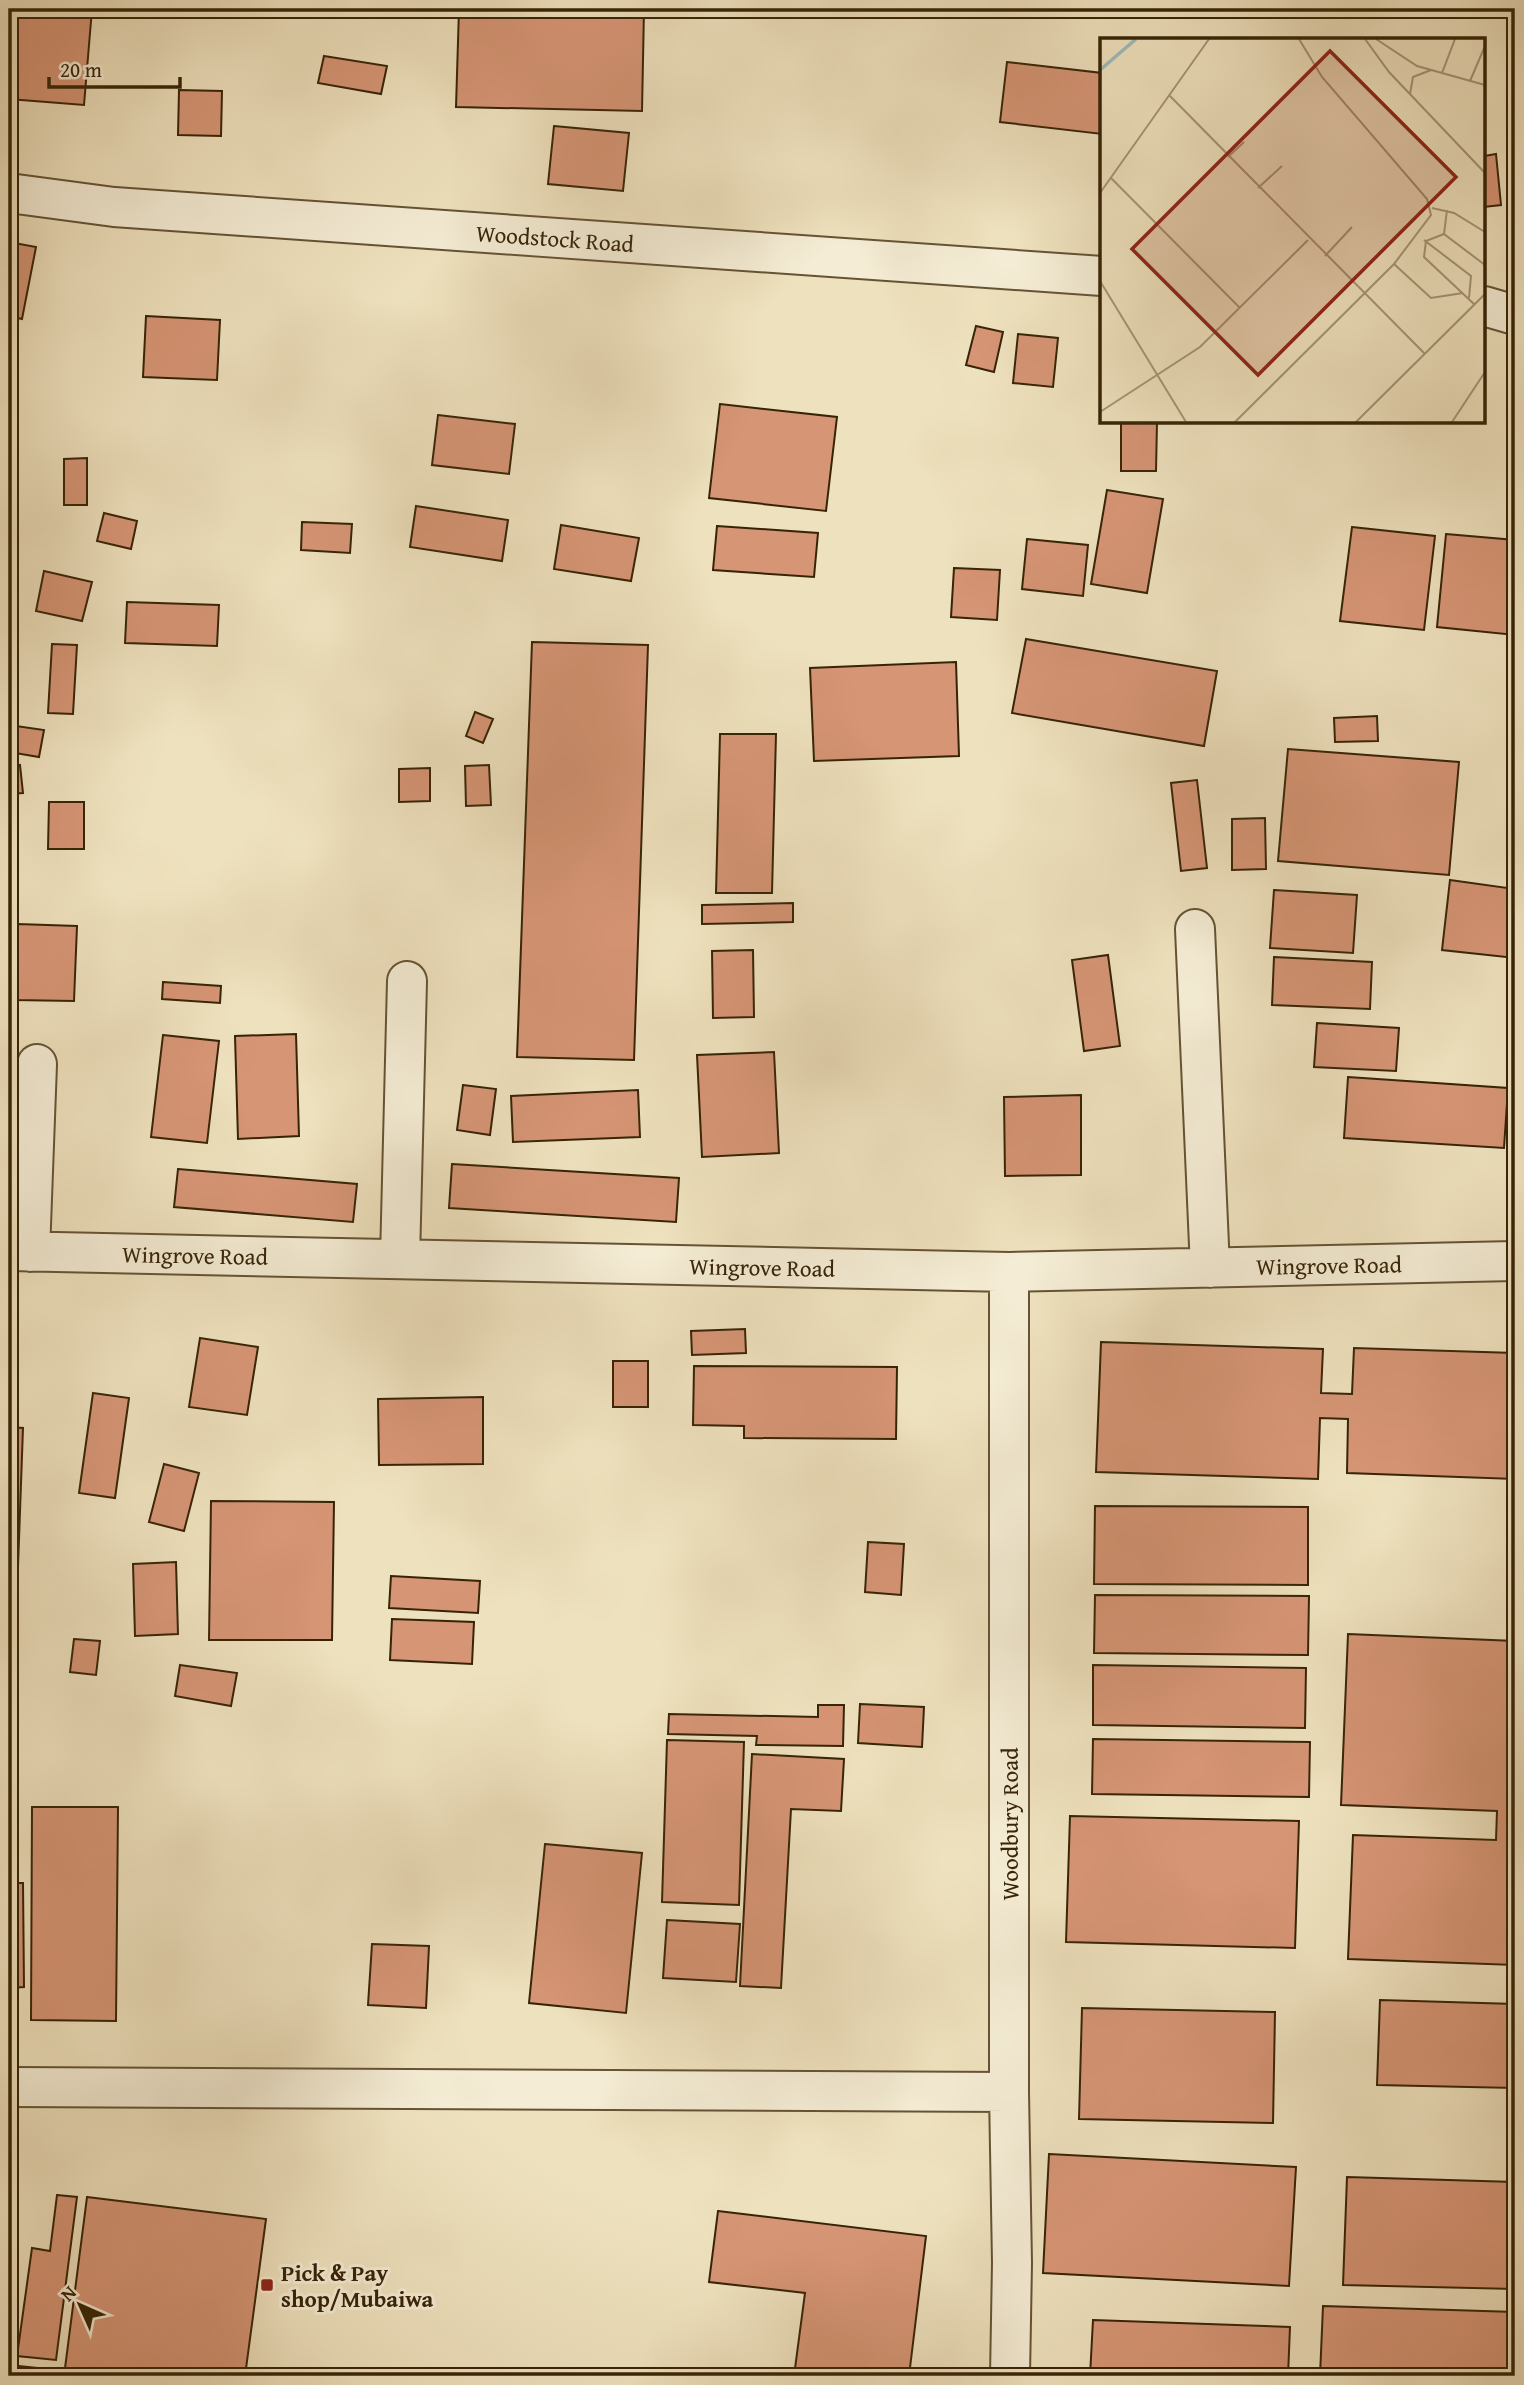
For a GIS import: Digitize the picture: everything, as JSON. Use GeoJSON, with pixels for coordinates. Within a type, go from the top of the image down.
{"type":"FeatureCollection","features":[{"type":"Feature","properties":{"kind":"street","name":"Woodstock Road"},"geometry":{"type":"LineString","coordinates":[[9,193],[114,207],[1100,276]]}},
{"type":"Feature","properties":{"kind":"street"},"geometry":{"type":"LineString","coordinates":[[1486,307],[1515,315]]}},
{"type":"Feature","properties":{"kind":"street"},"geometry":{"type":"LineString","coordinates":[[1195,929],[1210,1268]]}},
{"type":"Feature","properties":{"kind":"street"},"geometry":{"type":"LineString","coordinates":[[400,1259],[407,981]]}},
{"type":"Feature","properties":{"kind":"street"},"geometry":{"type":"LineString","coordinates":[[20,1252],[37,1064]]}},
{"type":"Feature","properties":{"kind":"street","name":"Wingrove Road"},"geometry":{"type":"LineString","coordinates":[[20,1252],[1009,1272],[1515,1261]]}},
{"type":"Feature","properties":{"kind":"street","name":"Woodbury Road"},"geometry":{"type":"LineString","coordinates":[[1009,1272],[1009,2092],[1012,2263],[1010,2376]]}},
{"type":"Feature","properties":{"kind":"street"},"geometry":{"type":"LineString","coordinates":[[9,2087],[1009,2092]]}},
{"type":"Feature","properties":{"kind":"building"},"geometry":{"type":"Polygon","coordinates":[[[9,9],[92,9],[84,105],[9,99],[9,9]]]}},
{"type":"Feature","properties":{"kind":"building"},"geometry":{"type":"Polygon","coordinates":[[[459,9],[644,9],[642,111],[456,107],[459,9]]]}},
{"type":"Feature","properties":{"kind":"building"},"geometry":{"type":"Polygon","coordinates":[[[324,56],[387,66],[381,94],[318,83],[324,56]]]}},
{"type":"Feature","properties":{"kind":"building"},"geometry":{"type":"Polygon","coordinates":[[[1007,62],[1100,73],[1100,134],[1000,122],[1007,62]]]}},
{"type":"Feature","properties":{"kind":"building"},"geometry":{"type":"Polygon","coordinates":[[[179,90],[222,91],[221,136],[178,135],[179,90]]]}},
{"type":"Feature","properties":{"kind":"building"},"geometry":{"type":"Polygon","coordinates":[[[554,126],[629,133],[623,191],[548,184],[554,126]]]}},
{"type":"Feature","properties":{"kind":"building"},"geometry":{"type":"Polygon","coordinates":[[[1496,154],[1501,205],[1486,207],[1486,156],[1496,154]]]}},
{"type":"Feature","properties":{"kind":"building"},"geometry":{"type":"Polygon","coordinates":[[[9,242],[36,247],[22,319],[9,316],[9,242]]]}},
{"type":"Feature","properties":{"kind":"building"},"geometry":{"type":"Polygon","coordinates":[[[146,316],[220,320],[217,380],[143,377],[146,316]]]}},
{"type":"Feature","properties":{"kind":"building"},"geometry":{"type":"Polygon","coordinates":[[[976,326],[1003,332],[994,372],[966,365],[976,326]]]}},
{"type":"Feature","properties":{"kind":"building"},"geometry":{"type":"Polygon","coordinates":[[[1018,334],[1058,338],[1053,387],[1013,383],[1018,334]]]}},
{"type":"Feature","properties":{"kind":"building"},"geometry":{"type":"Polygon","coordinates":[[[720,404],[837,417],[826,511],[709,498],[720,404]]]}},
{"type":"Feature","properties":{"kind":"building"},"geometry":{"type":"Polygon","coordinates":[[[438,415],[515,424],[509,474],[432,465],[438,415]]]}},
{"type":"Feature","properties":{"kind":"building"},"geometry":{"type":"Polygon","coordinates":[[[1121,424],[1157,424],[1156,471],[1121,471],[1121,424]]]}},
{"type":"Feature","properties":{"kind":"building"},"geometry":{"type":"Polygon","coordinates":[[[87,458],[87,505],[64,505],[64,459],[87,458]]]}},
{"type":"Feature","properties":{"kind":"building"},"geometry":{"type":"Polygon","coordinates":[[[1107,490],[1163,499],[1147,593],[1091,584],[1107,490]]]}},
{"type":"Feature","properties":{"kind":"building"},"geometry":{"type":"Polygon","coordinates":[[[416,506],[508,520],[502,561],[410,547],[416,506]]]}},
{"type":"Feature","properties":{"kind":"building"},"geometry":{"type":"Polygon","coordinates":[[[104,513],[137,521],[131,549],[97,541],[104,513]]]}},
{"type":"Feature","properties":{"kind":"building"},"geometry":{"type":"Polygon","coordinates":[[[302,522],[352,524],[350,553],[301,550],[302,522]]]}},
{"type":"Feature","properties":{"kind":"building"},"geometry":{"type":"Polygon","coordinates":[[[561,525],[639,538],[631,581],[554,569],[561,525]]]}},
{"type":"Feature","properties":{"kind":"building"},"geometry":{"type":"Polygon","coordinates":[[[717,526],[818,533],[814,577],[713,570],[717,526]]]}},
{"type":"Feature","properties":{"kind":"building"},"geometry":{"type":"Polygon","coordinates":[[[1352,527],[1435,536],[1424,630],[1340,621],[1352,527]]]}},
{"type":"Feature","properties":{"kind":"building"},"geometry":{"type":"Polygon","coordinates":[[[1446,534],[1515,540],[1515,635],[1437,627],[1446,534]]]}},
{"type":"Feature","properties":{"kind":"building"},"geometry":{"type":"Polygon","coordinates":[[[1027,539],[1088,545],[1083,596],[1022,589],[1027,539]]]}},
{"type":"Feature","properties":{"kind":"building"},"geometry":{"type":"Polygon","coordinates":[[[954,568],[1000,570],[997,620],[951,617],[954,568]]]}},
{"type":"Feature","properties":{"kind":"building"},"geometry":{"type":"Polygon","coordinates":[[[44,571],[92,582],[82,621],[36,611],[44,571]]]}},
{"type":"Feature","properties":{"kind":"building"},"geometry":{"type":"Polygon","coordinates":[[[9,588],[18,588],[17,625],[9,625],[9,588]]]}},
{"type":"Feature","properties":{"kind":"building"},"geometry":{"type":"Polygon","coordinates":[[[127,602],[219,605],[217,646],[125,643],[127,602]]]}},
{"type":"Feature","properties":{"kind":"building"},"geometry":{"type":"Polygon","coordinates":[[[1026,639],[1217,671],[1204,746],[1012,713],[1026,639]]]}},
{"type":"Feature","properties":{"kind":"building"},"geometry":{"type":"Polygon","coordinates":[[[532,642],[648,645],[634,1060],[517,1057],[532,642]]]}},
{"type":"Feature","properties":{"kind":"building"},"geometry":{"type":"Polygon","coordinates":[[[52,644],[77,645],[73,714],[48,713],[52,644]]]}},
{"type":"Feature","properties":{"kind":"building"},"geometry":{"type":"Polygon","coordinates":[[[956,662],[959,756],[814,761],[810,668],[956,662]]]}},
{"type":"Feature","properties":{"kind":"building"},"geometry":{"type":"Polygon","coordinates":[[[475,712],[493,719],[483,743],[466,736],[475,712]]]}},
{"type":"Feature","properties":{"kind":"building"},"geometry":{"type":"Polygon","coordinates":[[[1377,716],[1378,741],[1335,742],[1334,718],[1377,716]]]}},
{"type":"Feature","properties":{"kind":"building"},"geometry":{"type":"Polygon","coordinates":[[[9,725],[44,730],[39,757],[9,752],[9,725]]]}},
{"type":"Feature","properties":{"kind":"building"},"geometry":{"type":"Polygon","coordinates":[[[720,734],[776,734],[772,893],[716,893],[720,734]]]}},
{"type":"Feature","properties":{"kind":"building"},"geometry":{"type":"Polygon","coordinates":[[[1288,749],[1459,762],[1449,875],[1278,861],[1288,749]]]}},
{"type":"Feature","properties":{"kind":"building"},"geometry":{"type":"Polygon","coordinates":[[[20,765],[23,793],[9,794],[9,767],[20,765]]]}},
{"type":"Feature","properties":{"kind":"building"},"geometry":{"type":"Polygon","coordinates":[[[489,765],[491,805],[466,806],[465,766],[489,765]]]}},
{"type":"Feature","properties":{"kind":"building"},"geometry":{"type":"Polygon","coordinates":[[[430,768],[430,801],[399,802],[399,769],[430,768]]]}},
{"type":"Feature","properties":{"kind":"building"},"geometry":{"type":"Polygon","coordinates":[[[1197,780],[1207,868],[1181,871],[1171,783],[1197,780]]]}},
{"type":"Feature","properties":{"kind":"building"},"geometry":{"type":"Polygon","coordinates":[[[49,802],[84,802],[84,849],[48,849],[49,802]]]}},
{"type":"Feature","properties":{"kind":"building"},"geometry":{"type":"Polygon","coordinates":[[[1265,818],[1266,869],[1232,870],[1232,819],[1265,818]]]}},
{"type":"Feature","properties":{"kind":"building"},"geometry":{"type":"Polygon","coordinates":[[[1450,880],[1515,889],[1515,958],[1442,950],[1450,880]]]}},
{"type":"Feature","properties":{"kind":"building"},"geometry":{"type":"Polygon","coordinates":[[[1274,890],[1357,895],[1353,953],[1270,948],[1274,890]]]}},
{"type":"Feature","properties":{"kind":"building"},"geometry":{"type":"Polygon","coordinates":[[[793,903],[793,922],[702,924],[702,905],[793,903]]]}},
{"type":"Feature","properties":{"kind":"building"},"geometry":{"type":"Polygon","coordinates":[[[17,924],[77,926],[74,1001],[14,1000],[17,924]]]}},
{"type":"Feature","properties":{"kind":"building"},"geometry":{"type":"Polygon","coordinates":[[[753,950],[754,1017],[713,1018],[712,951],[753,950]]]}},
{"type":"Feature","properties":{"kind":"building"},"geometry":{"type":"Polygon","coordinates":[[[1108,955],[1120,1046],[1084,1051],[1072,960],[1108,955]]]}},
{"type":"Feature","properties":{"kind":"building"},"geometry":{"type":"Polygon","coordinates":[[[1274,957],[1372,962],[1370,1009],[1272,1005],[1274,957]]]}},
{"type":"Feature","properties":{"kind":"building"},"geometry":{"type":"Polygon","coordinates":[[[163,982],[221,986],[220,1003],[162,999],[163,982]]]}},
{"type":"Feature","properties":{"kind":"building"},"geometry":{"type":"Polygon","coordinates":[[[1317,1023],[1399,1028],[1396,1071],[1314,1067],[1317,1023]]]}},
{"type":"Feature","properties":{"kind":"building"},"geometry":{"type":"Polygon","coordinates":[[[296,1034],[299,1136],[238,1139],[235,1036],[296,1034]]]}},
{"type":"Feature","properties":{"kind":"building"},"geometry":{"type":"Polygon","coordinates":[[[163,1035],[219,1041],[207,1143],[151,1137],[163,1035]]]}},
{"type":"Feature","properties":{"kind":"building"},"geometry":{"type":"Polygon","coordinates":[[[774,1052],[779,1153],[702,1157],[697,1055],[774,1052]]]}},
{"type":"Feature","properties":{"kind":"building"},"geometry":{"type":"Polygon","coordinates":[[[1348,1077],[1508,1088],[1504,1148],[1344,1138],[1348,1077]]]}},
{"type":"Feature","properties":{"kind":"building"},"geometry":{"type":"Polygon","coordinates":[[[463,1085],[496,1089],[490,1135],[457,1130],[463,1085]]]}},
{"type":"Feature","properties":{"kind":"building"},"geometry":{"type":"Polygon","coordinates":[[[638,1090],[640,1137],[513,1142],[511,1096],[638,1090]]]}},
{"type":"Feature","properties":{"kind":"building"},"geometry":{"type":"Polygon","coordinates":[[[1081,1095],[1081,1175],[1005,1176],[1004,1097],[1081,1095]]]}},
{"type":"Feature","properties":{"kind":"building"},"geometry":{"type":"Polygon","coordinates":[[[452,1164],[679,1178],[676,1222],[449,1208],[452,1164]]]}},
{"type":"Feature","properties":{"kind":"building"},"geometry":{"type":"Polygon","coordinates":[[[178,1169],[357,1184],[353,1222],[174,1207],[178,1169]]]}},
{"type":"Feature","properties":{"kind":"building"},"geometry":{"type":"Polygon","coordinates":[[[745,1329],[746,1353],[692,1355],[691,1331],[745,1329]]]}},
{"type":"Feature","properties":{"kind":"building"},"geometry":{"type":"Polygon","coordinates":[[[200,1338],[258,1347],[247,1415],[189,1407],[200,1338]]]}},
{"type":"Feature","properties":{"kind":"building"},"geometry":{"type":"Polygon","coordinates":[[[1101,1342],[1323,1349],[1321,1393],[1352,1394],[1354,1348],[1515,1353],[1515,1479],[1347,1473],[1348,1419],[1320,1418],[1318,1479],[1096,1472],[1101,1342]]]}},
{"type":"Feature","properties":{"kind":"building"},"geometry":{"type":"Polygon","coordinates":[[[613,1361],[648,1361],[648,1407],[613,1407],[613,1361]]]}},
{"type":"Feature","properties":{"kind":"building"},"geometry":{"type":"Polygon","coordinates":[[[694,1366],[897,1367],[896,1439],[744,1438],[744,1426],[693,1425],[694,1366]]]}},
{"type":"Feature","properties":{"kind":"building"},"geometry":{"type":"Polygon","coordinates":[[[93,1393],[129,1398],[115,1498],[79,1493],[93,1393]]]}},
{"type":"Feature","properties":{"kind":"building"},"geometry":{"type":"Polygon","coordinates":[[[483,1397],[483,1464],[379,1465],[378,1399],[483,1397]]]}},
{"type":"Feature","properties":{"kind":"building"},"geometry":{"type":"Polygon","coordinates":[[[9,1427],[23,1428],[15,1650],[9,1650],[9,1427]]]}},
{"type":"Feature","properties":{"kind":"building"},"geometry":{"type":"Polygon","coordinates":[[[164,1464],[199,1473],[184,1531],[149,1522],[164,1464]]]}},
{"type":"Feature","properties":{"kind":"building"},"geometry":{"type":"Polygon","coordinates":[[[211,1501],[334,1502],[332,1640],[209,1640],[211,1501]]]}},
{"type":"Feature","properties":{"kind":"building"},"geometry":{"type":"Polygon","coordinates":[[[1095,1506],[1308,1507],[1308,1585],[1094,1584],[1095,1506]]]}},
{"type":"Feature","properties":{"kind":"building"},"geometry":{"type":"Polygon","coordinates":[[[868,1542],[904,1544],[901,1595],[865,1592],[868,1542]]]}},
{"type":"Feature","properties":{"kind":"building"},"geometry":{"type":"Polygon","coordinates":[[[176,1562],[178,1634],[135,1636],[133,1564],[176,1562]]]}},
{"type":"Feature","properties":{"kind":"building"},"geometry":{"type":"Polygon","coordinates":[[[391,1576],[480,1581],[478,1613],[389,1608],[391,1576]]]}},
{"type":"Feature","properties":{"kind":"building"},"geometry":{"type":"Polygon","coordinates":[[[1095,1595],[1309,1596],[1308,1655],[1094,1653],[1095,1595]]]}},
{"type":"Feature","properties":{"kind":"building"},"geometry":{"type":"Polygon","coordinates":[[[392,1619],[474,1622],[472,1664],[390,1660],[392,1619]]]}},
{"type":"Feature","properties":{"kind":"building"},"geometry":{"type":"Polygon","coordinates":[[[1348,1634],[1515,1641],[1515,1965],[1348,1959],[1353,1835],[1496,1840],[1497,1811],[1341,1805],[1348,1634]]]}},
{"type":"Feature","properties":{"kind":"building"},"geometry":{"type":"Polygon","coordinates":[[[74,1639],[100,1641],[96,1675],[70,1672],[74,1639]]]}},
{"type":"Feature","properties":{"kind":"building"},"geometry":{"type":"Polygon","coordinates":[[[180,1665],[237,1673],[231,1706],[175,1696],[180,1665]]]}},
{"type":"Feature","properties":{"kind":"building"},"geometry":{"type":"Polygon","coordinates":[[[1093,1665],[1306,1668],[1305,1728],[1093,1725],[1093,1665]]]}},
{"type":"Feature","properties":{"kind":"building"},"geometry":{"type":"Polygon","coordinates":[[[860,1704],[924,1707],[922,1747],[858,1743],[860,1704]]]}},
{"type":"Feature","properties":{"kind":"building"},"geometry":{"type":"Polygon","coordinates":[[[818,1705],[844,1705],[843,1746],[756,1745],[757,1736],[668,1734],[669,1714],[818,1717],[818,1705]]]}},
{"type":"Feature","properties":{"kind":"building"},"geometry":{"type":"Polygon","coordinates":[[[1093,1739],[1310,1742],[1309,1797],[1092,1794],[1093,1739]]]}},
{"type":"Feature","properties":{"kind":"building"},"geometry":{"type":"Polygon","coordinates":[[[667,1740],[744,1742],[739,1905],[662,1902],[667,1740]]]}},
{"type":"Feature","properties":{"kind":"building"},"geometry":{"type":"Polygon","coordinates":[[[752,1754],[844,1759],[841,1811],[791,1809],[781,1988],[740,1986],[752,1754]]]}},
{"type":"Feature","properties":{"kind":"building"},"geometry":{"type":"Polygon","coordinates":[[[32,1807],[118,1807],[116,2021],[31,2020],[32,1807]]]}},
{"type":"Feature","properties":{"kind":"building"},"geometry":{"type":"Polygon","coordinates":[[[1070,1816],[1299,1821],[1295,1948],[1066,1942],[1070,1816]]]}},
{"type":"Feature","properties":{"kind":"building"},"geometry":{"type":"Polygon","coordinates":[[[545,1844],[642,1853],[626,2013],[529,2003],[545,1844]]]}},
{"type":"Feature","properties":{"kind":"building"},"geometry":{"type":"Polygon","coordinates":[[[9,1883],[23,1883],[24,1987],[9,1988],[9,1883]]]}},
{"type":"Feature","properties":{"kind":"building"},"geometry":{"type":"Polygon","coordinates":[[[667,1920],[740,1924],[736,1982],[663,1978],[667,1920]]]}},
{"type":"Feature","properties":{"kind":"building"},"geometry":{"type":"Polygon","coordinates":[[[372,1944],[429,1946],[426,2008],[368,2005],[372,1944]]]}},
{"type":"Feature","properties":{"kind":"building"},"geometry":{"type":"Polygon","coordinates":[[[1380,2000],[1515,2004],[1515,2088],[1377,2085],[1380,2000]]]}},
{"type":"Feature","properties":{"kind":"building"},"geometry":{"type":"Polygon","coordinates":[[[1082,2008],[1275,2012],[1273,2123],[1079,2119],[1082,2008]]]}},
{"type":"Feature","properties":{"kind":"building"},"geometry":{"type":"Polygon","coordinates":[[[1049,2154],[1296,2167],[1289,2286],[1043,2273],[1049,2154]]]}},
{"type":"Feature","properties":{"kind":"building"},"geometry":{"type":"Polygon","coordinates":[[[1347,2177],[1515,2182],[1515,2289],[1343,2285],[1347,2177]]]}},
{"type":"Feature","properties":{"kind":"building"},"geometry":{"type":"Polygon","coordinates":[[[57,2195],[77,2197],[56,2360],[17,2356],[32,2248],[50,2251],[57,2195]]]}},
{"type":"Feature","properties":{"kind":"building"},"geometry":{"type":"Polygon","coordinates":[[[87,2197],[266,2219],[245,2376],[64,2376],[87,2197]]]}},
{"type":"Feature","properties":{"kind":"building"},"geometry":{"type":"Polygon","coordinates":[[[718,2211],[926,2236],[909,2376],[794,2376],[805,2293],[709,2282],[718,2211]]]}},
{"type":"Feature","properties":{"kind":"building"},"geometry":{"type":"Polygon","coordinates":[[[1323,2306],[1515,2312],[1515,2376],[1320,2376],[1323,2306]]]}},
{"type":"Feature","properties":{"kind":"building"},"geometry":{"type":"Polygon","coordinates":[[[1093,2320],[1290,2327],[1288,2376],[1090,2376],[1093,2320]]]}},
{"type":"Feature","properties":{"kind":"building"},"geometry":{"type":"Polygon","coordinates":[[[9,2365],[56,2370],[56,2376],[9,2376],[9,2365]]]}},
{"type":"Feature","properties":{"kind":"place","name":"Pick & Pay shop/Mubaiwa"},"geometry":{"type":"Point","coordinates":[267,2285]}}]}
